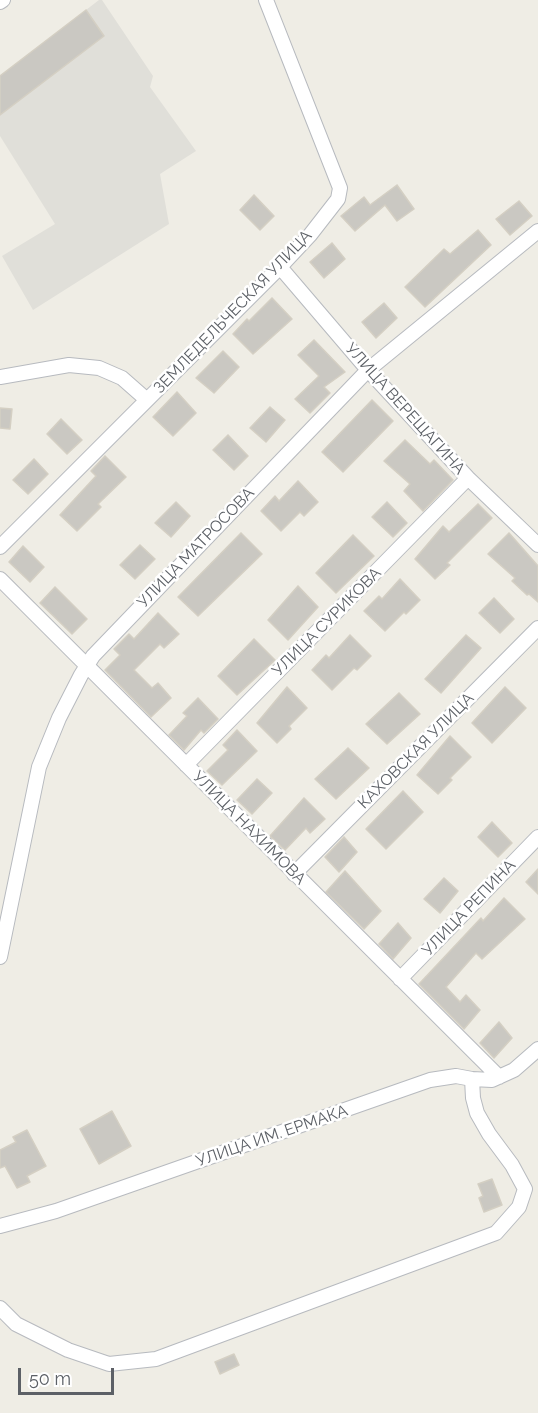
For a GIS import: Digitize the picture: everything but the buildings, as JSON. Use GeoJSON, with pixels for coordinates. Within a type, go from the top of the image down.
{"type":"FeatureCollection","features":[{"type":"Feature","properties":{"kind":"street","name":"ЗЕМЛЕДЕЛЬЧЕСКАЯ УЛИЦА"},"geometry":{"type":"LineString","coordinates":[[0,548],[280,267],[310,235],[338,199],[340,188],[266,0]]}},
{"type":"Feature","properties":{"kind":"street","name":"УЛИЦА МАТРОСОВА"},"geometry":{"type":"LineString","coordinates":[[0,957],[39,767],[59,718],[93,656],[368,370],[538,231]]}},
{"type":"Feature","properties":{"kind":"street","name":"УЛИЦА ВЕРЕЩАГИНА"},"geometry":{"type":"LineString","coordinates":[[280,267],[368,370],[468,478],[538,545]]}},
{"type":"Feature","properties":{"kind":"street"},"geometry":{"type":"LineString","coordinates":[[0,376],[69,365],[99,368],[122,378],[147,400]]}},
{"type":"Feature","properties":{"kind":"street","name":"УЛИЦА СУРИКОВА"},"geometry":{"type":"LineString","coordinates":[[186,765],[468,478]]}},
{"type":"Feature","properties":{"kind":"street","name":"УЛИЦА НАХИМОВА"},"geometry":{"type":"LineString","coordinates":[[0,579],[498,1077]]}},
{"type":"Feature","properties":{"kind":"street","name":"КАХОВСКАЯ УЛИЦА"},"geometry":{"type":"LineString","coordinates":[[294,874],[538,628]]}},
{"type":"Feature","properties":{"kind":"street","name":"УЛИЦА РЕПИНА"},"geometry":{"type":"LineString","coordinates":[[400,980],[538,837]]}},
{"type":"Feature","properties":{"kind":"street","name":"УЛИЦА ИМ. ЕРМАКА"},"geometry":{"type":"LineString","coordinates":[[0,1226],[56,1211],[430,1080],[456,1076],[484,1080],[498,1077],[514,1070],[538,1049]]}},
{"type":"Feature","properties":{"kind":"street"},"geometry":{"type":"LineString","coordinates":[[0,1308],[16,1324],[68,1350],[110,1364],[156,1359],[496,1233],[519,1207],[525,1189],[477,1113],[472,1079]]}},
{"type":"Feature","properties":{"kind":"shaded area"},"geometry":{"type":"Polygon","coordinates":[[[102,0],[153,76],[150,87],[196,151],[160,174],[169,224],[33,310],[2,256],[55,224],[0,136],[0,76],[102,0]]]}}]}
